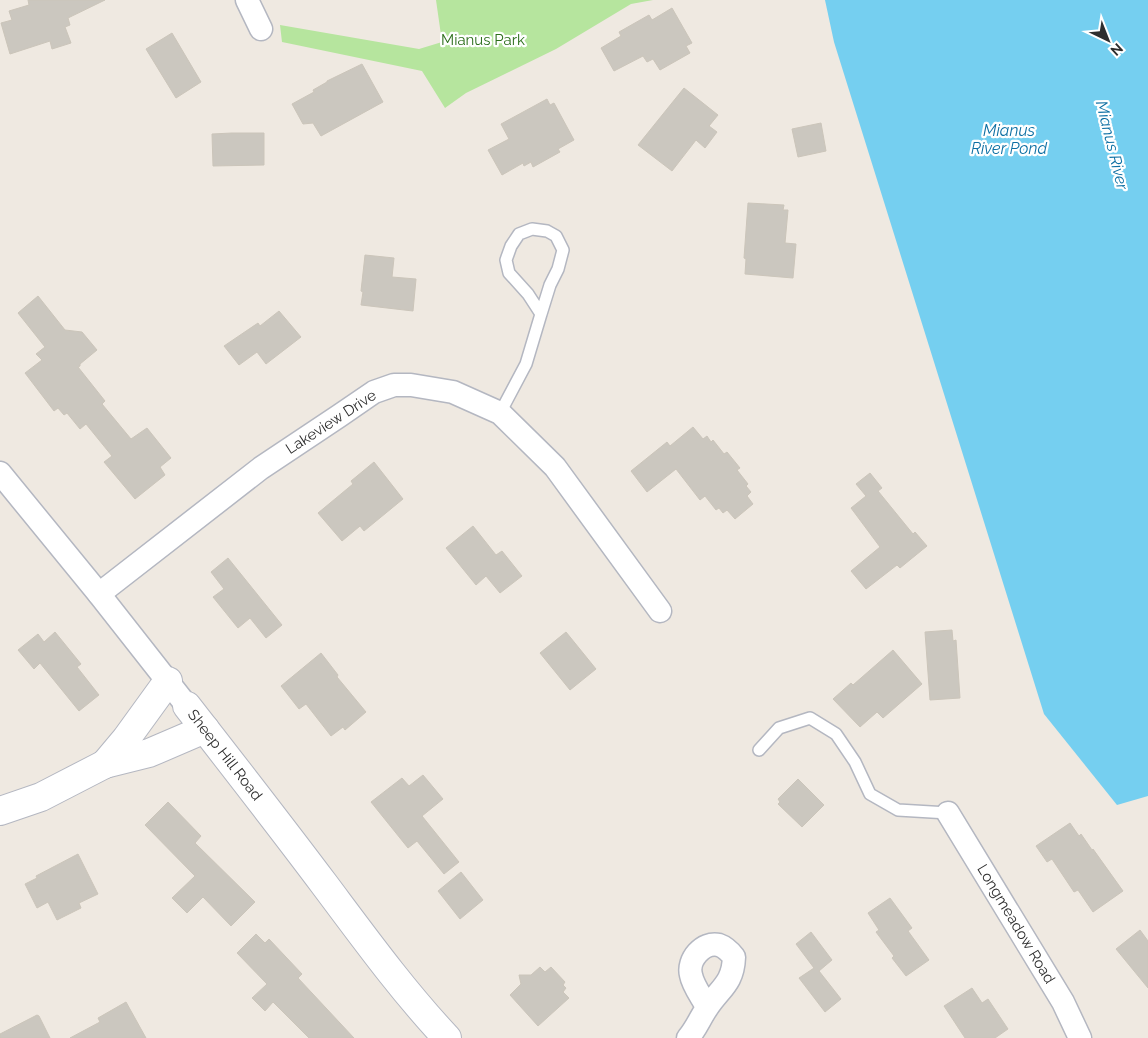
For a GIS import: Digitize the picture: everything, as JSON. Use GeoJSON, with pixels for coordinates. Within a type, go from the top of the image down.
{"type":"FeatureCollection","features":[{"type":"Feature","properties":{"kind":"street"},"geometry":{"type":"LineString","coordinates":[[248,0],[261,29]]}},
{"type":"Feature","properties":{"kind":"street","name":"Lakeview Drive"},"geometry":{"type":"LineString","coordinates":[[99,594],[261,468],[374,392],[394,385],[411,385],[453,392],[500,413],[555,467],[660,611]]}},
{"type":"Feature","properties":{"kind":"street","name":"Sheep Hill Road"},"geometry":{"type":"LineString","coordinates":[[0,473],[168,681],[382,960],[423,1012],[447,1038]]}},
{"type":"Feature","properties":{"kind":"street"},"geometry":{"type":"LineString","coordinates":[[105,764],[126,739],[168,681]]}},
{"type":"Feature","properties":{"kind":"street"},"geometry":{"type":"LineString","coordinates":[[0,811],[41,797],[105,764],[148,753],[205,729]]}},
{"type":"Feature","properties":{"kind":"street","name":"Longmeadow Road"},"geometry":{"type":"LineString","coordinates":[[948,813],[1063,1002],[1080,1038]]}},
{"type":"Feature","properties":{"kind":"street"},"geometry":{"type":"LineString","coordinates":[[688,1038],[707,1007]]}},
{"type":"Feature","properties":{"kind":"lane"},"geometry":{"type":"LineString","coordinates":[[500,413],[526,364],[550,285],[558,269],[563,250],[556,236],[547,231],[532,229],[519,234],[511,246],[506,260],[509,273],[528,294],[541,314]]}},
{"type":"Feature","properties":{"kind":"lane"},"geometry":{"type":"LineString","coordinates":[[759,750],[779,728],[810,718],[836,734],[855,762],[870,794],[898,810],[948,813]]}},
{"type":"Feature","properties":{"kind":"green space","name":"Mianus Park"},"geometry":{"type":"Polygon","coordinates":[[[436,0],[653,0],[631,4],[556,49],[466,93],[445,108],[422,71],[282,42],[280,25],[419,49],[442,42],[436,0]]]}},
{"type":"Feature","properties":{"kind":"water","name":"Mianus River Pond"},"geometry":{"type":"Polygon","coordinates":[[[825,0],[1148,0],[1148,796],[1117,805],[1044,714],[834,42],[825,0]]]}},
{"type":"Feature","properties":{"kind":"building"},"geometry":{"type":"Polygon","coordinates":[[[28,0],[105,0],[68,18],[70,25],[65,27],[71,43],[52,49],[50,41],[10,54],[1,23],[12,20],[9,11],[29,5],[28,0]]]}},
{"type":"Feature","properties":{"kind":"building"},"geometry":{"type":"Polygon","coordinates":[[[672,8],[692,43],[686,46],[690,53],[660,70],[653,59],[647,62],[643,56],[614,71],[601,48],[621,36],[619,32],[649,15],[652,20],[672,8]]]}},
{"type":"Feature","properties":{"kind":"building"},"geometry":{"type":"Polygon","coordinates":[[[172,33],[201,82],[176,98],[146,49],[172,33]]]}},
{"type":"Feature","properties":{"kind":"building"},"geometry":{"type":"Polygon","coordinates":[[[362,64],[383,102],[321,136],[313,123],[303,124],[292,104],[314,92],[313,90],[327,81],[362,64]]]}},
{"type":"Feature","properties":{"kind":"building"},"geometry":{"type":"Polygon","coordinates":[[[684,88],[718,115],[709,126],[717,132],[705,148],[696,140],[672,171],[638,145],[684,88]]]}},
{"type":"Feature","properties":{"kind":"building"},"geometry":{"type":"Polygon","coordinates":[[[547,99],[550,105],[554,103],[574,140],[558,149],[560,152],[533,167],[531,162],[524,166],[523,163],[502,175],[488,150],[509,139],[501,124],[547,99]]]}},
{"type":"Feature","properties":{"kind":"building"},"geometry":{"type":"Polygon","coordinates":[[[821,123],[826,151],[798,157],[792,129],[821,123]]]}},
{"type":"Feature","properties":{"kind":"building"},"geometry":{"type":"Polygon","coordinates":[[[264,133],[264,165],[213,166],[212,134],[264,133]]]}},
{"type":"Feature","properties":{"kind":"building"},"geometry":{"type":"Polygon","coordinates":[[[748,203],[784,205],[783,210],[788,210],[785,243],[796,244],[793,278],[745,274],[746,259],[744,258],[748,203]]]}},
{"type":"Feature","properties":{"kind":"building"},"geometry":{"type":"Polygon","coordinates":[[[365,255],[394,258],[392,277],[416,279],[413,311],[361,305],[365,255]]]}},
{"type":"Feature","properties":{"kind":"building"},"geometry":{"type":"Polygon","coordinates":[[[38,296],[65,330],[82,332],[97,350],[78,367],[105,401],[102,404],[131,439],[147,428],[171,458],[160,467],[165,475],[135,499],[104,462],[112,456],[86,424],[80,429],[67,413],[64,415],[58,408],[54,411],[25,373],[42,360],[36,354],[45,347],[18,313],[38,296]]]}},
{"type":"Feature","properties":{"kind":"building"},"geometry":{"type":"Polygon","coordinates":[[[279,311],[301,337],[266,364],[257,352],[239,365],[224,346],[258,323],[260,326],[279,311]]]}},
{"type":"Feature","properties":{"kind":"building"},"geometry":{"type":"Polygon","coordinates":[[[693,427],[703,439],[707,436],[711,442],[713,440],[724,454],[727,452],[740,468],[737,470],[748,484],[746,486],[751,492],[747,496],[753,504],[735,519],[727,510],[723,513],[719,508],[716,510],[705,496],[700,500],[676,469],[647,492],[631,471],[667,442],[670,446],[693,427]]]}},
{"type":"Feature","properties":{"kind":"building"},"geometry":{"type":"Polygon","coordinates":[[[374,462],[403,499],[364,531],[360,526],[342,541],[318,513],[353,484],[351,481],[374,462]]]}},
{"type":"Feature","properties":{"kind":"building"},"geometry":{"type":"Polygon","coordinates":[[[870,473],[882,488],[878,491],[913,534],[915,532],[927,546],[900,568],[897,565],[866,589],[851,571],[880,547],[851,508],[866,496],[856,484],[870,473]]]}},
{"type":"Feature","properties":{"kind":"building"},"geometry":{"type":"Polygon","coordinates":[[[473,526],[496,555],[502,551],[522,576],[500,593],[486,576],[476,585],[446,548],[473,526]]]}},
{"type":"Feature","properties":{"kind":"building"},"geometry":{"type":"Polygon","coordinates":[[[228,558],[282,625],[266,638],[250,618],[238,628],[213,597],[224,589],[211,572],[228,558]]]}},
{"type":"Feature","properties":{"kind":"building"},"geometry":{"type":"Polygon","coordinates":[[[952,630],[953,641],[956,640],[960,698],[930,700],[925,632],[952,630]]]}},
{"type":"Feature","properties":{"kind":"building"},"geometry":{"type":"Polygon","coordinates":[[[55,632],[81,664],[77,667],[99,695],[79,711],[40,663],[34,669],[18,650],[38,634],[44,642],[55,632]]]}},
{"type":"Feature","properties":{"kind":"building"},"geometry":{"type":"Polygon","coordinates":[[[566,632],[596,669],[570,690],[540,653],[566,632]]]}},
{"type":"Feature","properties":{"kind":"building"},"geometry":{"type":"Polygon","coordinates":[[[893,650],[922,684],[883,718],[877,712],[860,727],[833,699],[851,683],[853,685],[893,650]]]}},
{"type":"Feature","properties":{"kind":"building"},"geometry":{"type":"Polygon","coordinates":[[[321,653],[338,675],[337,677],[366,712],[345,730],[343,727],[331,736],[306,704],[299,709],[281,686],[321,653]]]}},
{"type":"Feature","properties":{"kind":"building"},"geometry":{"type":"Polygon","coordinates":[[[423,775],[443,799],[422,816],[459,862],[444,874],[417,841],[408,848],[371,802],[402,778],[409,786],[423,775]]]}},
{"type":"Feature","properties":{"kind":"building"},"geometry":{"type":"Polygon","coordinates":[[[798,779],[824,805],[802,827],[778,804],[780,802],[778,799],[798,779]]]}},
{"type":"Feature","properties":{"kind":"building"},"geometry":{"type":"Polygon","coordinates":[[[168,802],[201,836],[195,843],[255,902],[231,926],[203,897],[187,913],[172,898],[195,876],[145,825],[168,802]]]}},
{"type":"Feature","properties":{"kind":"building"},"geometry":{"type":"Polygon","coordinates":[[[1070,823],[1079,836],[1081,834],[1093,849],[1123,891],[1093,912],[1078,890],[1074,892],[1052,859],[1047,862],[1036,846],[1070,823]]]}},
{"type":"Feature","properties":{"kind":"building"},"geometry":{"type":"Polygon","coordinates":[[[78,854],[98,894],[79,903],[81,908],[57,920],[48,902],[37,908],[25,884],[37,878],[36,876],[78,854]]]}},
{"type":"Feature","properties":{"kind":"building"},"geometry":{"type":"Polygon","coordinates":[[[461,872],[483,900],[460,919],[438,891],[461,872]]]}},
{"type":"Feature","properties":{"kind":"building"},"geometry":{"type":"Polygon","coordinates":[[[890,898],[912,928],[908,931],[929,960],[906,976],[876,932],[879,930],[868,913],[890,898]]]}},
{"type":"Feature","properties":{"kind":"building"},"geometry":{"type":"Polygon","coordinates":[[[1140,930],[1148,941],[1148,988],[1116,949],[1140,930]]]}},
{"type":"Feature","properties":{"kind":"building"},"geometry":{"type":"Polygon","coordinates":[[[811,932],[832,960],[819,971],[841,999],[825,1012],[799,978],[814,968],[796,944],[811,932]]]}},
{"type":"Feature","properties":{"kind":"building"},"geometry":{"type":"Polygon","coordinates":[[[256,934],[265,943],[269,939],[302,974],[298,978],[354,1038],[309,1038],[273,1002],[265,1011],[252,998],[267,984],[237,953],[256,934]]]}},
{"type":"Feature","properties":{"kind":"building"},"geometry":{"type":"Polygon","coordinates":[[[540,967],[545,972],[551,967],[565,982],[563,985],[566,988],[563,992],[569,998],[538,1026],[510,995],[521,984],[519,975],[531,975],[540,967]]]}},
{"type":"Feature","properties":{"kind":"building"},"geometry":{"type":"Polygon","coordinates":[[[972,988],[982,1003],[988,999],[1008,1029],[995,1038],[965,1038],[944,1006],[972,988]]]}},
{"type":"Feature","properties":{"kind":"building"},"geometry":{"type":"Polygon","coordinates":[[[126,1002],[146,1038],[70,1038],[100,1022],[98,1018],[126,1002]]]}},
{"type":"Feature","properties":{"kind":"building"},"geometry":{"type":"Polygon","coordinates":[[[37,1015],[50,1038],[0,1038],[0,1034],[37,1015]]]}},
{"type":"Feature","properties":{"kind":"water label","name":"Mianus River"},"geometry":{"type":"Point","coordinates":[1112,145]}}]}
